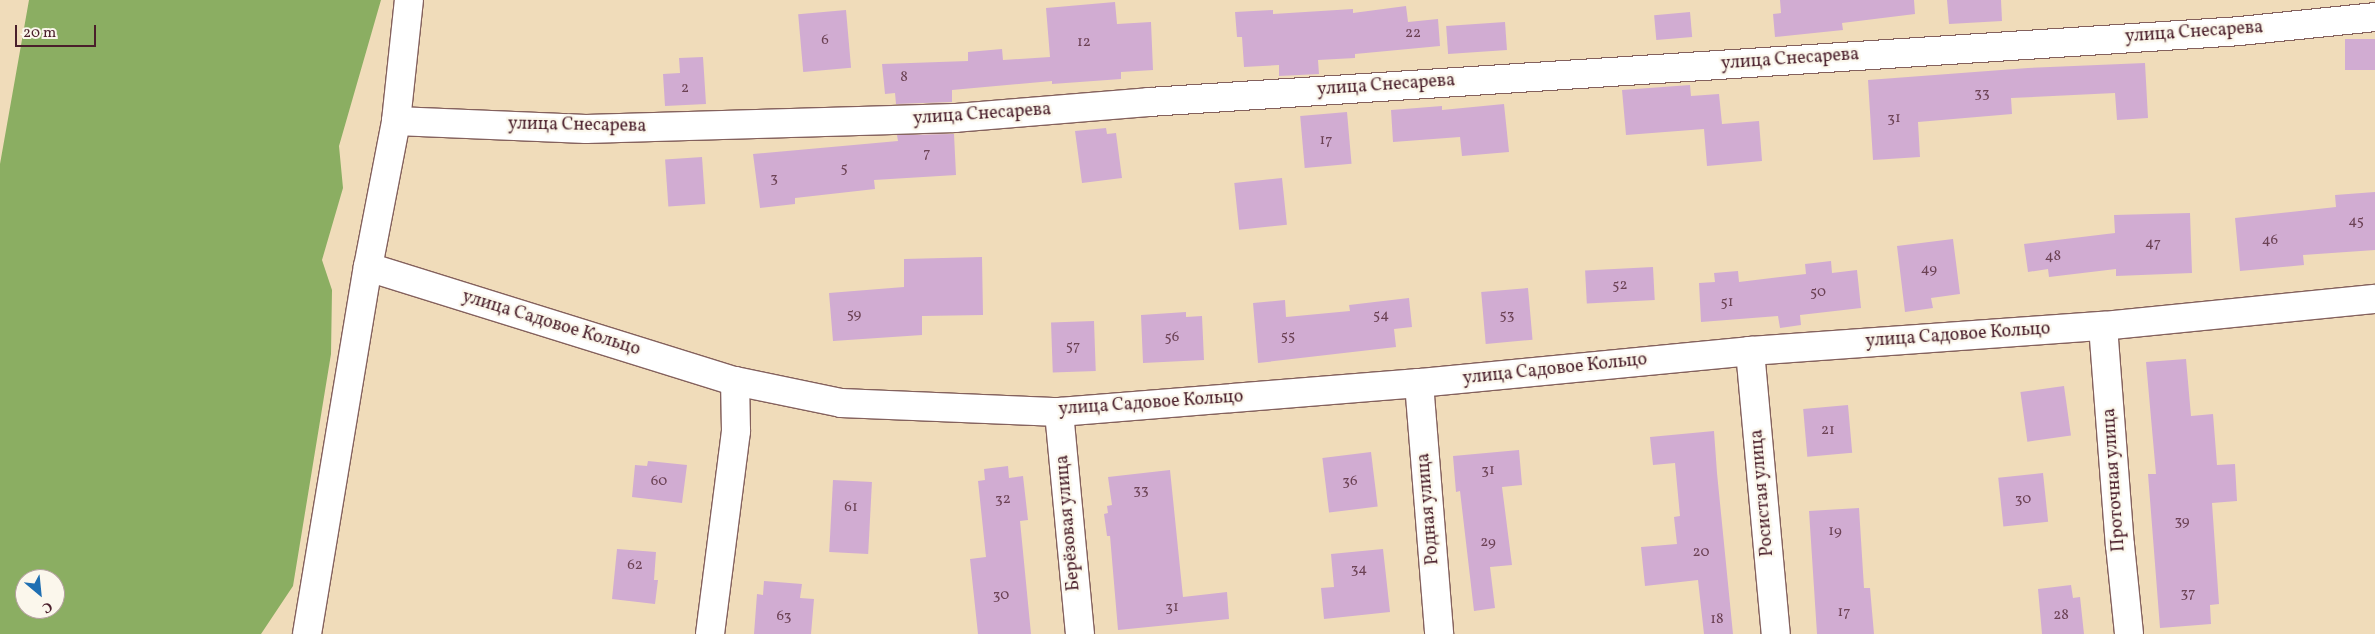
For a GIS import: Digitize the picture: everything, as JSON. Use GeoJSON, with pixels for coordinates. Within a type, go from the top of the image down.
{"type":"FeatureCollection","features":[{"type":"Feature","properties":{"kind":"street"},"geometry":{"type":"LineString","coordinates":[[308,634],[368,267],[396,121],[409,0]]}},
{"type":"Feature","properties":{"kind":"street","name":"улица Снесарева"},"geometry":{"type":"LineString","coordinates":[[396,121],[586,129],[955,118],[1150,102],[2240,31],[2375,17]]}},
{"type":"Feature","properties":{"kind":"street","name":"улица Садовое Кольцо"},"geometry":{"type":"LineString","coordinates":[[368,267],[735,381],[841,403],[1059,412],[1418,383],[1750,351],[2103,326],[2375,299]]}},
{"type":"Feature","properties":{"kind":"street","name":"Проточная улица"},"geometry":{"type":"LineString","coordinates":[[2103,326],[2129,634]]}},
{"type":"Feature","properties":{"kind":"street","name":"Росистая улица"},"geometry":{"type":"LineString","coordinates":[[1750,351],[1776,634]]}},
{"type":"Feature","properties":{"kind":"street"},"geometry":{"type":"LineString","coordinates":[[710,634],[736,431],[735,381]]}},
{"type":"Feature","properties":{"kind":"street","name":"Родная улица"},"geometry":{"type":"LineString","coordinates":[[1418,383],[1439,634]]}},
{"type":"Feature","properties":{"kind":"street","name":"Берёзовая улица"},"geometry":{"type":"LineString","coordinates":[[1059,412],[1080,634]]}},
{"type":"Feature","properties":{"kind":"green space"},"geometry":{"type":"Polygon","coordinates":[[[29,0],[381,0],[339,146],[343,188],[322,260],[332,290],[331,354],[293,586],[261,634],[0,634],[0,164],[29,0]]]}},
{"type":"Feature","properties":{"kind":"building"},"geometry":{"type":"Polygon","coordinates":[[[1780,0],[1914,0],[1915,14],[1842,23],[1843,30],[1775,37],[1773,14],[1781,13],[1780,0]]]}},
{"type":"Feature","properties":{"kind":"building"},"geometry":{"type":"Polygon","coordinates":[[[1947,0],[2001,0],[2002,21],[1949,24],[1947,0]]]}},
{"type":"Feature","properties":{"kind":"building"},"geometry":{"type":"Polygon","coordinates":[[[1115,2],[1117,24],[1151,22],[1153,70],[1121,72],[1121,79],[1052,84],[1052,81],[952,90],[952,102],[896,104],[895,93],[885,94],[882,64],[968,61],[968,52],[1002,49],[1003,60],[1050,57],[1046,8],[1115,2]]]}},
{"type":"Feature","properties":{"kind":"building"},"geometry":{"type":"Polygon","coordinates":[[[1406,6],[1408,22],[1438,19],[1440,46],[1355,54],[1355,58],[1318,60],[1319,74],[1279,76],[1279,65],[1244,67],[1242,37],[1237,37],[1235,12],[1273,10],[1273,14],[1353,9],[1353,13],[1406,6]]]}},
{"type":"Feature","properties":{"kind":"building"},"geometry":{"type":"Polygon","coordinates":[[[846,10],[851,68],[803,72],[798,14],[846,10]]]}},
{"type":"Feature","properties":{"kind":"building"},"geometry":{"type":"Polygon","coordinates":[[[1690,12],[1692,37],[1656,40],[1654,15],[1690,12]]]}},
{"type":"Feature","properties":{"kind":"building"},"geometry":{"type":"Polygon","coordinates":[[[1505,22],[1507,50],[1448,54],[1446,26],[1505,22]]]}},
{"type":"Feature","properties":{"kind":"building"},"geometry":{"type":"Polygon","coordinates":[[[2345,39],[2375,39],[2375,70],[2345,70],[2345,39]]]}},
{"type":"Feature","properties":{"kind":"building"},"geometry":{"type":"Polygon","coordinates":[[[703,57],[706,104],[665,106],[663,74],[680,73],[679,58],[703,57]]]}},
{"type":"Feature","properties":{"kind":"building"},"geometry":{"type":"Polygon","coordinates":[[[2145,63],[2148,118],[2117,120],[2115,93],[2011,98],[2012,114],[1918,122],[1920,157],[1873,160],[1868,80],[2028,68],[2145,63]]]}},
{"type":"Feature","properties":{"kind":"building"},"geometry":{"type":"Polygon","coordinates":[[[1690,85],[1691,96],[1719,94],[1722,124],[1759,121],[1762,161],[1707,166],[1704,129],[1626,135],[1622,90],[1690,85]]]}},
{"type":"Feature","properties":{"kind":"building"},"geometry":{"type":"Polygon","coordinates":[[[1504,104],[1509,152],[1462,156],[1460,137],[1393,142],[1391,110],[1442,106],[1442,110],[1504,104]]]}},
{"type":"Feature","properties":{"kind":"building"},"geometry":{"type":"Polygon","coordinates":[[[1347,112],[1352,164],[1305,168],[1300,116],[1347,112]]]}},
{"type":"Feature","properties":{"kind":"building"},"geometry":{"type":"Polygon","coordinates":[[[1106,128],[1107,134],[1116,133],[1122,178],[1082,183],[1075,131],[1106,128]]]}},
{"type":"Feature","properties":{"kind":"building"},"geometry":{"type":"Polygon","coordinates":[[[954,134],[956,175],[874,180],[875,189],[795,198],[795,204],[760,208],[753,154],[898,141],[897,135],[954,134]]]}},
{"type":"Feature","properties":{"kind":"building"},"geometry":{"type":"Polygon","coordinates":[[[702,157],[705,204],[668,206],[665,160],[702,157]]]}},
{"type":"Feature","properties":{"kind":"building"},"geometry":{"type":"Polygon","coordinates":[[[1282,178],[1287,225],[1239,230],[1234,183],[1282,178]]]}},
{"type":"Feature","properties":{"kind":"building"},"geometry":{"type":"Polygon","coordinates":[[[2375,192],[2375,250],[2303,255],[2304,265],[2240,271],[2235,218],[2336,207],[2335,195],[2375,192]]]}},
{"type":"Feature","properties":{"kind":"building"},"geometry":{"type":"Polygon","coordinates":[[[2190,213],[2192,273],[2116,276],[2116,269],[2049,277],[2048,269],[2028,272],[2024,244],[2115,233],[2114,215],[2190,213]]]}},
{"type":"Feature","properties":{"kind":"building"},"geometry":{"type":"Polygon","coordinates":[[[1953,239],[1960,294],[1931,298],[1933,308],[1905,312],[1897,246],[1953,239]]]}},
{"type":"Feature","properties":{"kind":"building"},"geometry":{"type":"Polygon","coordinates":[[[982,257],[983,315],[922,316],[922,335],[833,341],[829,293],[904,287],[904,259],[982,257]]]}},
{"type":"Feature","properties":{"kind":"building"},"geometry":{"type":"Polygon","coordinates":[[[1831,261],[1832,273],[1857,270],[1861,308],[1800,315],[1801,325],[1780,328],[1778,316],[1701,322],[1699,283],[1715,282],[1714,273],[1738,271],[1739,282],[1806,274],[1805,264],[1831,261]]]}},
{"type":"Feature","properties":{"kind":"building"},"geometry":{"type":"Polygon","coordinates":[[[1653,267],[1655,300],[1587,304],[1585,271],[1653,267]]]}},
{"type":"Feature","properties":{"kind":"building"},"geometry":{"type":"Polygon","coordinates":[[[1528,288],[1533,340],[1486,344],[1481,292],[1528,288]]]}},
{"type":"Feature","properties":{"kind":"building"},"geometry":{"type":"Polygon","coordinates":[[[1409,298],[1412,327],[1394,329],[1396,347],[1258,363],[1253,303],[1285,300],[1286,317],[1350,311],[1349,305],[1409,298]]]}},
{"type":"Feature","properties":{"kind":"building"},"geometry":{"type":"Polygon","coordinates":[[[1186,312],[1186,317],[1202,316],[1204,360],[1143,363],[1141,315],[1186,312]]]}},
{"type":"Feature","properties":{"kind":"building"},"geometry":{"type":"Polygon","coordinates":[[[1094,321],[1096,371],[1053,372],[1051,323],[1094,321]]]}},
{"type":"Feature","properties":{"kind":"building"},"geometry":{"type":"Polygon","coordinates":[[[2186,359],[2191,416],[2213,414],[2217,465],[2235,464],[2237,501],[2212,503],[2219,604],[2210,605],[2211,624],[2160,628],[2148,474],[2156,474],[2146,362],[2186,359]]]}},
{"type":"Feature","properties":{"kind":"building"},"geometry":{"type":"Polygon","coordinates":[[[2064,386],[2071,436],[2027,442],[2020,392],[2064,386]]]}},
{"type":"Feature","properties":{"kind":"building"},"geometry":{"type":"Polygon","coordinates":[[[1848,405],[1852,453],[1807,457],[1803,409],[1848,405]]]}},
{"type":"Feature","properties":{"kind":"building"},"geometry":{"type":"Polygon","coordinates":[[[1714,431],[1733,634],[1704,634],[1698,580],[1645,586],[1641,547],[1677,544],[1674,517],[1680,516],[1675,463],[1653,465],[1650,437],[1714,431]]]}},
{"type":"Feature","properties":{"kind":"building"},"geometry":{"type":"Polygon","coordinates":[[[1519,450],[1522,485],[1502,487],[1512,565],[1490,567],[1495,608],[1474,611],[1460,491],[1456,492],[1453,456],[1519,450]]]}},
{"type":"Feature","properties":{"kind":"building"},"geometry":{"type":"Polygon","coordinates":[[[1371,452],[1378,507],[1329,513],[1322,458],[1371,452]]]}},
{"type":"Feature","properties":{"kind":"building"},"geometry":{"type":"Polygon","coordinates":[[[648,461],[687,465],[682,503],[632,497],[635,465],[647,466],[648,461]]]}},
{"type":"Feature","properties":{"kind":"building"},"geometry":{"type":"Polygon","coordinates":[[[1008,466],[1009,478],[1023,476],[1028,520],[1020,521],[1031,634],[978,634],[970,559],[986,557],[978,481],[985,480],[984,469],[1008,466]]]}},
{"type":"Feature","properties":{"kind":"building"},"geometry":{"type":"Polygon","coordinates":[[[1170,470],[1183,597],[1227,592],[1229,619],[1118,630],[1110,536],[1107,536],[1104,514],[1108,513],[1107,506],[1112,505],[1108,477],[1170,470]]]}},
{"type":"Feature","properties":{"kind":"building"},"geometry":{"type":"Polygon","coordinates":[[[2043,473],[2048,522],[2003,526],[1998,478],[2043,473]]]}},
{"type":"Feature","properties":{"kind":"building"},"geometry":{"type":"Polygon","coordinates":[[[833,480],[872,482],[868,554],[829,552],[833,480]]]}},
{"type":"Feature","properties":{"kind":"building"},"geometry":{"type":"Polygon","coordinates":[[[1859,508],[1864,588],[1870,588],[1874,634],[1817,634],[1809,511],[1859,508]]]}},
{"type":"Feature","properties":{"kind":"building"},"geometry":{"type":"Polygon","coordinates":[[[617,549],[656,552],[654,580],[658,580],[655,604],[612,599],[617,549]]]}},
{"type":"Feature","properties":{"kind":"building"},"geometry":{"type":"Polygon","coordinates":[[[1383,549],[1390,612],[1324,619],[1321,588],[1334,587],[1331,554],[1383,549]]]}},
{"type":"Feature","properties":{"kind":"building"},"geometry":{"type":"Polygon","coordinates":[[[764,581],[802,584],[800,598],[814,599],[811,634],[754,634],[757,594],[763,595],[764,581]]]}},
{"type":"Feature","properties":{"kind":"building"},"geometry":{"type":"Polygon","coordinates":[[[2071,585],[2073,598],[2080,597],[2084,634],[2042,634],[2038,589],[2071,585]]]}}]}
